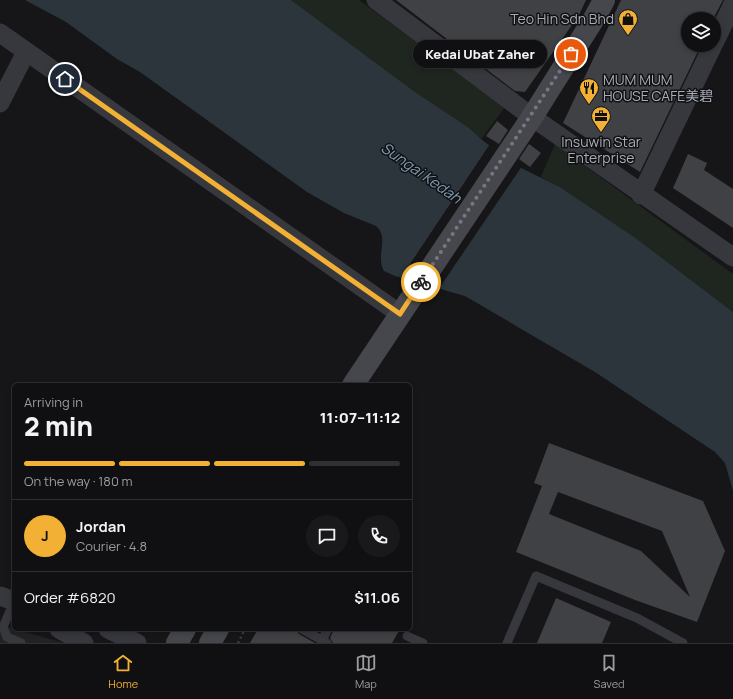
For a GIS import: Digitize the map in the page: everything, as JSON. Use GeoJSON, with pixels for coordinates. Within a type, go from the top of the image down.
{"type":"FeatureCollection","features":[{"type":"Feature","properties":{"kind":"main road"},"geometry":{"type":"LineString","coordinates":[[354,383],[527,124],[595,17],[604,0]]}},
{"type":"Feature","properties":{"kind":"main road"},"geometry":{"type":"LineString","coordinates":[[177,643],[184,631]]}},
{"type":"Feature","properties":{"kind":"main road"},"geometry":{"type":"LineString","coordinates":[[210,643],[217,631]]}},
{"type":"Feature","properties":{"kind":"street"},"geometry":{"type":"LineString","coordinates":[[376,0],[527,124],[641,195],[733,257]]}},
{"type":"Feature","properties":{"kind":"street"},"geometry":{"type":"LineString","coordinates":[[721,29],[733,4]]}},
{"type":"Feature","properties":{"kind":"street"},"geometry":{"type":"LineString","coordinates":[[0,33],[405,307]]}},
{"type":"Feature","properties":{"kind":"street"},"geometry":{"type":"LineString","coordinates":[[0,103],[26,52]]}},
{"type":"Feature","properties":{"kind":"street"},"geometry":{"type":"LineString","coordinates":[[641,195],[710,52]]}},
{"type":"Feature","properties":{"kind":"street"},"geometry":{"type":"LineString","coordinates":[[0,596],[12,601]]}},
{"type":"Feature","properties":{"kind":"street"},"geometry":{"type":"LineString","coordinates":[[63,631],[84,643]]}},
{"type":"Feature","properties":{"kind":"street"},"geometry":{"type":"LineString","coordinates":[[112,631],[138,643]]}},
{"type":"Feature","properties":{"kind":"lane"},"geometry":{"type":"LineString","coordinates":[[507,643],[536,576],[637,618],[683,643]]}},
{"type":"Feature","properties":{"kind":"lane"},"geometry":{"type":"LineString","coordinates":[[12,607],[3,627],[7,637],[21,643]]}},
{"type":"Feature","properties":{"kind":"lane"},"geometry":{"type":"LineString","coordinates":[[306,631],[325,641],[328,631]]}},
{"type":"Feature","properties":{"kind":"lane"},"geometry":{"type":"LineString","coordinates":[[407,636],[423,643]]}},
{"type":"Feature","properties":{"kind":"path"},"geometry":{"type":"LineString","coordinates":[[238,643],[244,631]]}},
{"type":"Feature","properties":{"kind":"shaded area"},"geometry":{"type":"Polygon","coordinates":[[[291,0],[359,0],[505,107],[481,139],[468,127],[415,92],[291,0]]]}},
{"type":"Feature","properties":{"kind":"shaded area"},"geometry":{"type":"Polygon","coordinates":[[[555,144],[733,274],[733,312],[637,239],[560,187],[541,177],[555,144]]]}},
{"type":"Feature","properties":{"kind":"shaded area"},"geometry":{"type":"Polygon","coordinates":[[[0,624],[12,628],[12,631],[21,631],[64,643],[0,643],[0,624]]]}},
{"type":"Feature","properties":{"kind":"water","name":"Sungai Kedah"},"geometry":{"type":"Polygon","coordinates":[[[25,0],[291,0],[415,92],[468,127],[513,164],[560,187],[637,239],[733,312],[733,491],[725,463],[715,452],[595,372],[465,296],[395,276],[384,271],[381,259],[382,236],[376,226],[344,213],[307,192],[140,72],[117,59],[66,22],[25,0]]]}},
{"type":"Feature","properties":{"kind":"pier"},"geometry":{"type":"Polygon","coordinates":[[[490,144],[522,166],[438,290],[400,279],[490,144]]]}},
{"type":"Feature","properties":{"kind":"building"},"geometry":{"type":"Polygon","coordinates":[[[396,0],[586,0],[579,15],[525,92],[515,91],[396,0]]]}},
{"type":"Feature","properties":{"kind":"building"},"geometry":{"type":"Polygon","coordinates":[[[621,0],[723,0],[717,12],[681,12],[681,52],[698,52],[640,172],[563,123],[621,0]]]}},
{"type":"Feature","properties":{"kind":"building"},"geometry":{"type":"Polygon","coordinates":[[[497,121],[508,130],[499,144],[486,136],[497,121]]]}},
{"type":"Feature","properties":{"kind":"building"},"geometry":{"type":"Polygon","coordinates":[[[529,144],[541,153],[530,167],[519,159],[529,144]]]}},
{"type":"Feature","properties":{"kind":"building"},"geometry":{"type":"Polygon","coordinates":[[[688,154],[707,163],[704,170],[733,189],[733,228],[673,188],[688,154]]]}},
{"type":"Feature","properties":{"kind":"building"},"geometry":{"type":"Polygon","coordinates":[[[549,443],[703,501],[725,551],[697,622],[635,600],[516,552],[542,486],[534,483],[549,443]],[[558,492],[549,514],[641,551],[690,597],[662,531],[558,492]]]}},
{"type":"Feature","properties":{"kind":"building"},"geometry":{"type":"Polygon","coordinates":[[[556,598],[611,622],[602,643],[537,643],[556,598]]]}},
{"type":"Feature","properties":{"kind":"building"},"geometry":{"type":"Polygon","coordinates":[[[257,631],[297,631],[299,634],[315,643],[250,643],[257,631]]]}},
{"type":"Feature","properties":{"kind":"building"},"geometry":{"type":"Polygon","coordinates":[[[333,631],[399,631],[392,643],[333,643],[330,638],[333,631]]]}},
{"type":"Feature","properties":{"kind":"way so far"},"geometry":{"type":"LineString","coordinates":[[421,282],[532,117],[571,54]]}},
{"type":"Feature","properties":{"kind":"place","name":"Teo Hin Sdn Bhd"},"geometry":{"type":"Point","coordinates":[628,36]}},
{"type":"Feature","properties":{"kind":"place","name":"Kedai Ubat Zaher"},"geometry":{"type":"Point","coordinates":[571,54]}},
{"type":"Feature","properties":{"kind":"place","name":"MUM MUM HOUSE CAFE美碧"},"geometry":{"type":"Point","coordinates":[589,105]}},
{"type":"Feature","properties":{"kind":"place","name":"Insuwin Star Enterprise"},"geometry":{"type":"Point","coordinates":[601,133]}},
{"type":"Feature","properties":{"kind":"route"},"geometry":{"type":"LineString","coordinates":[[65,79],[400,314],[421,282]]}}]}
